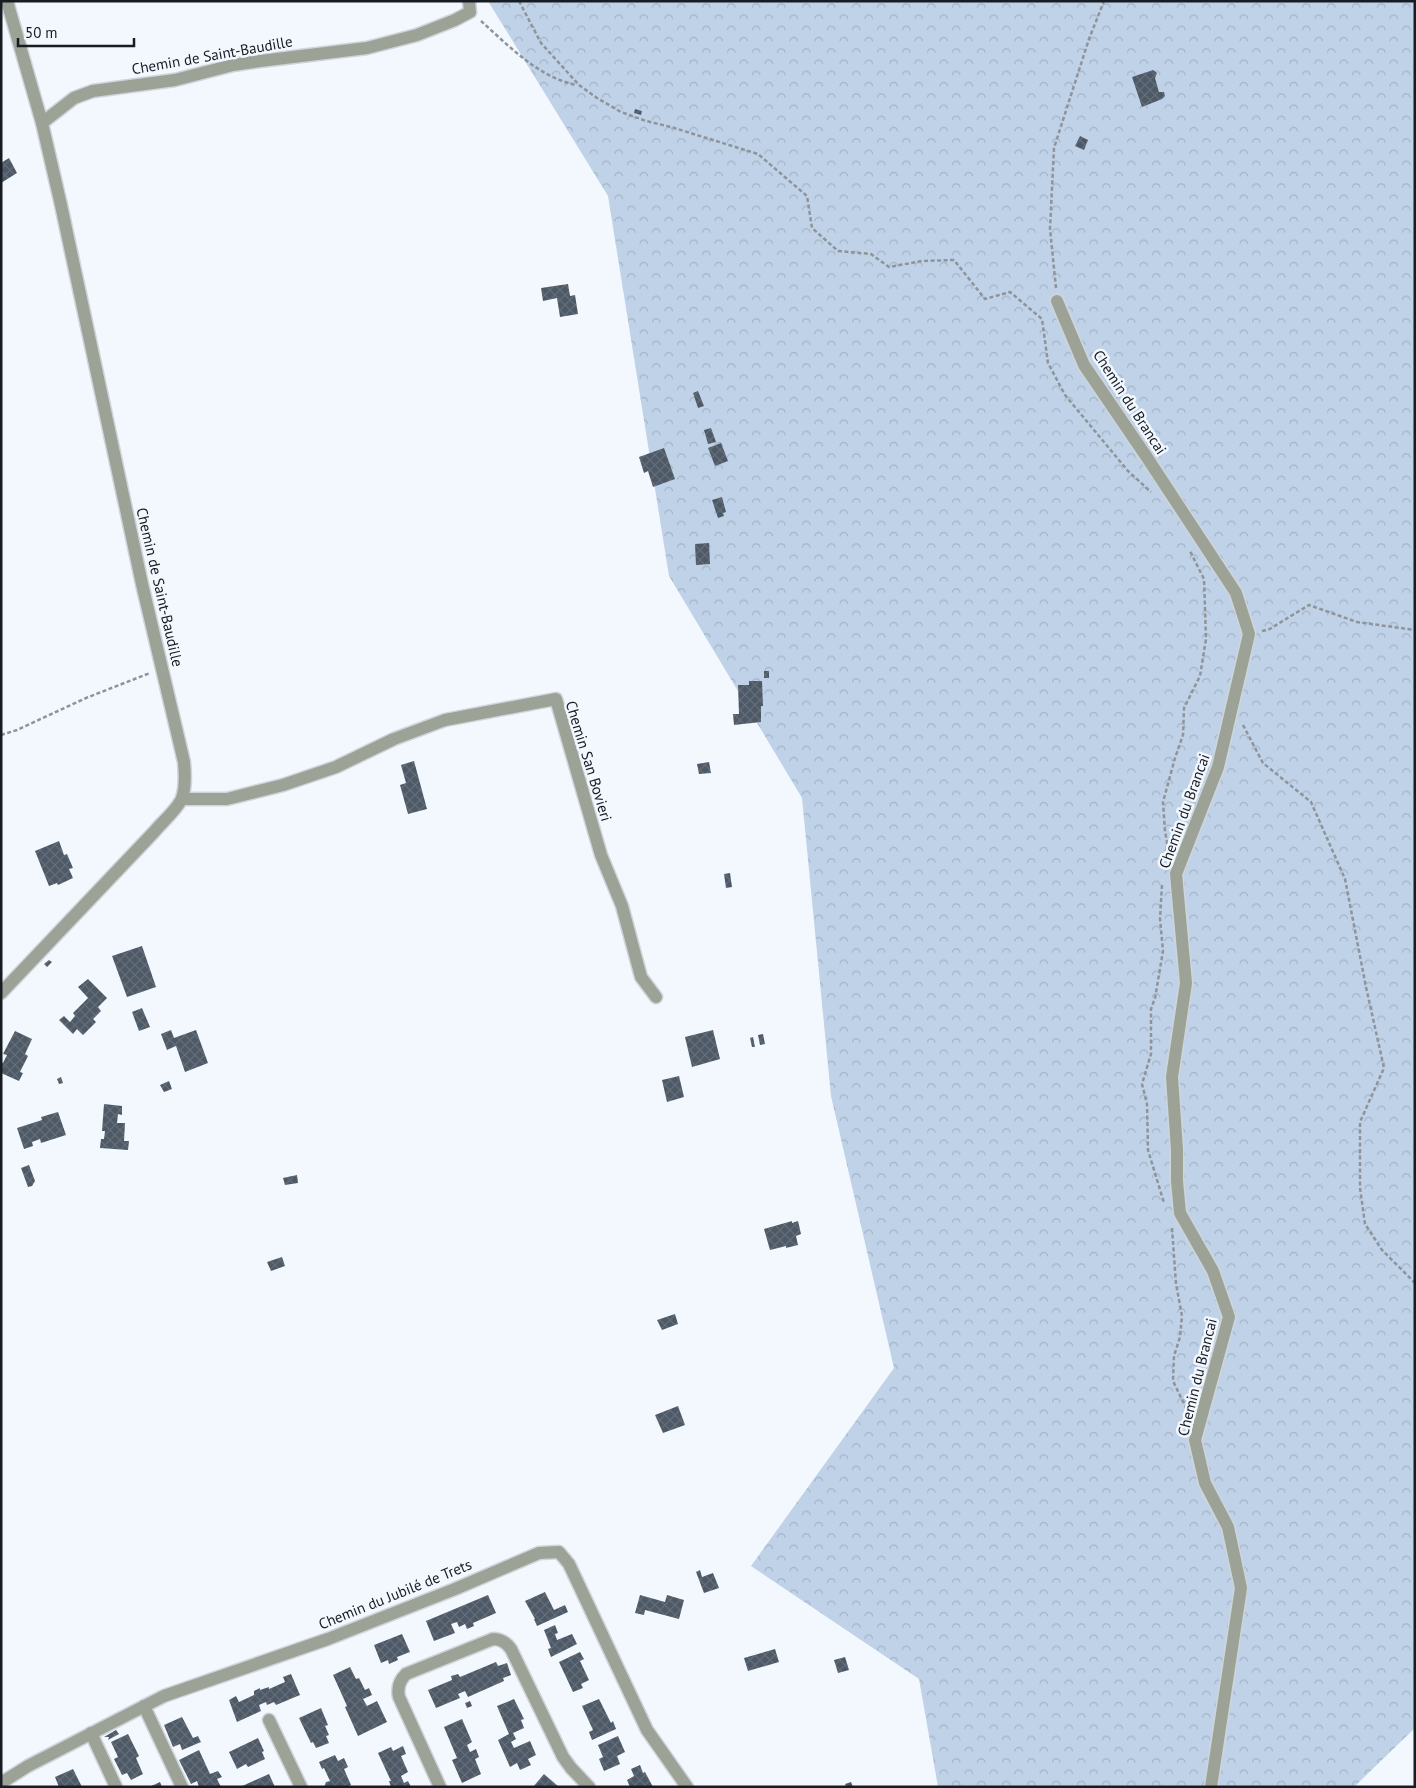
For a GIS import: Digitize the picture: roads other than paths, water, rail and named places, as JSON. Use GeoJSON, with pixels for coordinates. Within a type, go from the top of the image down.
{"type":"FeatureCollection","features":[{"type":"Feature","properties":{"kind":"street","name":"Chemin de Saint-Baudille"},"geometry":{"type":"LineString","coordinates":[[7,1],[42,123],[62,205],[142,584],[184,762],[185,780],[182,798]]}},
{"type":"Feature","properties":{"kind":"street","name":"Chemin de Saint-Baudille"},"geometry":{"type":"LineString","coordinates":[[42,123],[51,114],[74,98],[93,91],[174,80],[251,62],[367,48],[416,35],[456,20],[470,6]]}},
{"type":"Feature","properties":{"kind":"street","name":"Chemin du Brancai"},"geometry":{"type":"LineString","coordinates":[[1057,301],[1084,364],[1236,594],[1249,634],[1218,767],[1176,874],[1186,983],[1172,1077],[1180,1213],[1213,1271],[1230,1317],[1194,1440],[1205,1483],[1228,1527],[1241,1588],[1211,1787]]}},
{"type":"Feature","properties":{"kind":"street","name":"Chemin San Bovieri"},"geometry":{"type":"LineString","coordinates":[[182,798],[227,799],[283,785],[336,767],[394,739],[445,720],[556,699],[601,855],[622,906],[641,977],[656,996]]}},
{"type":"Feature","properties":{"kind":"street"},"geometry":{"type":"LineString","coordinates":[[1,994],[154,832],[182,798]]}},
{"type":"Feature","properties":{"kind":"street","name":"Chemin du Jubilé de Trets"},"geometry":{"type":"LineString","coordinates":[[1,1783],[28,1766],[164,1696],[328,1639],[455,1589],[539,1553],[559,1552],[569,1564],[647,1730],[687,1787]]}},
{"type":"Feature","properties":{"kind":"street"},"geometry":{"type":"LineString","coordinates":[[440,1787],[399,1697],[399,1684],[406,1674],[493,1639],[499,1639],[511,1649],[563,1757],[589,1787]]}},
{"type":"Feature","properties":{"kind":"street"},"geometry":{"type":"LineString","coordinates":[[144,1706],[182,1787]]}},
{"type":"Feature","properties":{"kind":"street"},"geometry":{"type":"LineString","coordinates":[[269,1720],[301,1787]]}},
{"type":"Feature","properties":{"kind":"street"},"geometry":{"type":"LineString","coordinates":[[91,1733],[116,1787]]}}]}
